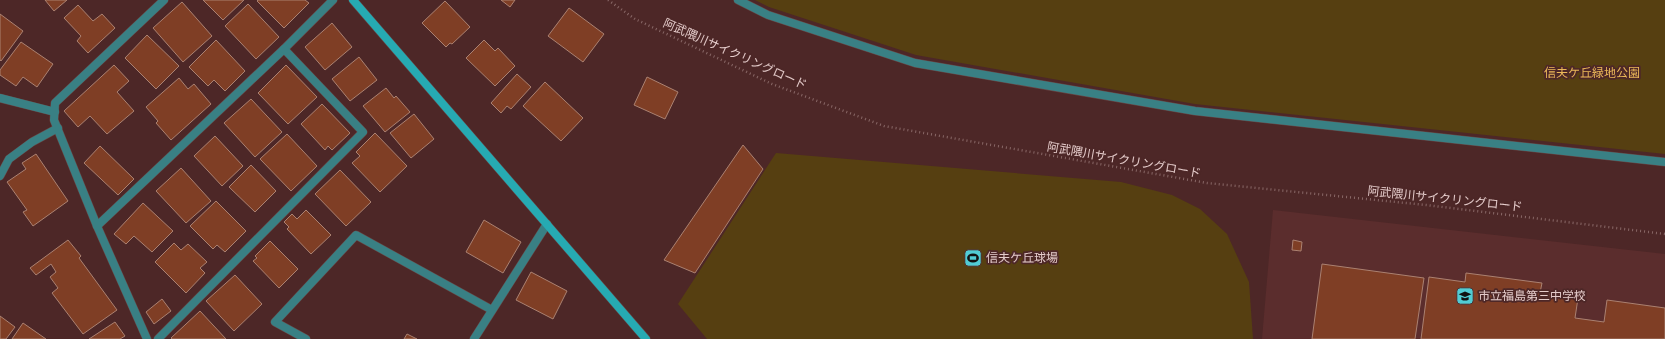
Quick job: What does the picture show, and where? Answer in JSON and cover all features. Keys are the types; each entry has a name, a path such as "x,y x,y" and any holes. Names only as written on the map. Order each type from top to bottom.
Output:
{"street":[{"path":"147,339 97,226 54,120 55,103 164,0"},
{"path":"97,226 284,49 333,0"},
{"path":"353,0 646,339"},
{"path":"738,0 768,14 915,63 1195,111 1665,162"},
{"path":"158,339 363,132 284,49"},
{"path":"0,98 55,112"},
{"path":"0,176 9,159 32,142 58,128"},
{"path":"474,339 547,224"},
{"path":"306,339 275,322 356,235 492,310"}],"path":[{"name":"阿武隈川サイクリングロード","path":"608,0 635,18 772,84 884,126 1207,183 1426,205 1665,234"}],"shaded area":[{"name":"市立福島第三中学校","path":"1273,210 1665,254 1665,339 1262,339"}],"green space":[{"name":"信夫ケ丘緑地公園","path":"755,0 1665,0 1665,154 1195,104 916,55 769,7"},
{"name":"信夫ケ丘球場","path":"776,153 1121,182 1172,195 1200,209 1227,234 1249,282 1253,339 707,339 678,304"}],"building":[{"path":"45,0 67,0 54,11"},
{"path":"203,0 244,0 223,20"},
{"path":"305,0 309,3 284,28 257,1"},
{"path":"501,0 515,0 510,7"},
{"path":"445,1 470,27 452,44 450,43 446,47 422,23"},
{"path":"182,2 212,36 183,62 153,28"},
{"path":"248,4 279,37 256,59 225,26"},
{"path":"78,5 93,21 102,14 115,28 88,53 77,41 81,36 64,18"},
{"path":"569,8 604,34 583,62 548,36"},
{"path":"0,14 23,31 1,61 0,60"},
{"path":"332,23 352,47 325,70 305,47"},
{"path":"147,35 179,66 156,89 125,58"},
{"path":"216,40 245,71 225,91 214,80 208,86 189,67"},
{"path":"484,40 495,51 498,48 515,66 495,86 466,58"},
{"path":"21,42 53,64 37,87 23,77 16,86 0,75 0,70"},
{"path":"359,57 377,80 350,101 332,79"},
{"path":"114,65 129,81 117,92 134,111 107,134 90,116 78,127 64,111"},
{"path":"286,65 317,97 288,124 258,93"},
{"path":"517,74 531,87 511,109 507,106 501,113 491,103"},
{"path":"647,77 678,92 665,119 634,105"},
{"path":"179,78 188,89 194,84 211,104 171,140 156,123 158,121 146,107"},
{"path":"545,82 583,118 561,141 523,106"},
{"path":"386,88 394,98 396,96 410,112 385,132 363,106"},
{"path":"251,99 282,132 255,157 224,123"},
{"path":"322,104 350,133 332,150 328,146 325,150 301,124"},
{"path":"414,114 434,139 411,158 390,133"},
{"path":"375,133 407,166 380,192 352,163 360,156 356,152"},
{"path":"287,134 317,166 291,191 260,159"},
{"path":"215,136 243,166 222,186 194,156"},
{"path":"743,145 763,169 695,273 664,260"},
{"path":"100,146 134,179 118,195 84,163"},
{"path":"36,154 68,201 33,226 23,212 27,210 7,182 26,169 22,163"},
{"path":"251,165 276,191 255,212 229,187"},
{"path":"181,168 211,201 186,223 156,191"},
{"path":"340,170 371,202 346,226 315,194"},
{"path":"216,201 246,231 225,252 217,245 213,249 190,226"},
{"path":"143,203 173,231 152,252 134,236 126,244 114,234"},
{"path":"306,210 331,235 311,254 287,229 289,227 284,222 292,214 297,219"},
{"path":"484,220 521,242 503,273 466,252"},
{"path":"68,240 81,256 79,258 117,310 83,334 52,293 58,288 50,277 56,272 51,264 36,275 30,268"},
{"path":"1293,240 1302,242 1301,251 1292,250"},
{"path":"270,241 298,269 279,288 253,261 257,258 255,256"},
{"path":"174,243 181,250 188,244 207,262 200,268 205,273 186,293 155,262"},
{"path":"1322,264 1424,278 1415,339 1312,339"},
{"path":"531,272 567,291 553,319 516,300"},
{"path":"1466,273 1542,283 1540,293 1578,298 1575,318 1604,322 1607,300 1665,308 1665,339 1421,339 1429,277 1465,282"},
{"path":"235,275 262,304 234,331 206,301"},
{"path":"162,299 171,311 154,324 146,312"},
{"path":"200,311 226,339 171,338"},
{"path":"0,316 15,327 6,339 0,339"},
{"path":"115,322 125,336 120,339 89,339"},
{"path":"23,323 46,339 12,339"},
{"path":"407,334 417,339 404,339"}],"place":[{"name":"信夫ケ丘球場","path":"973,258"},
{"name":"市立福島第三中学校","path":"1465,296"}]}
